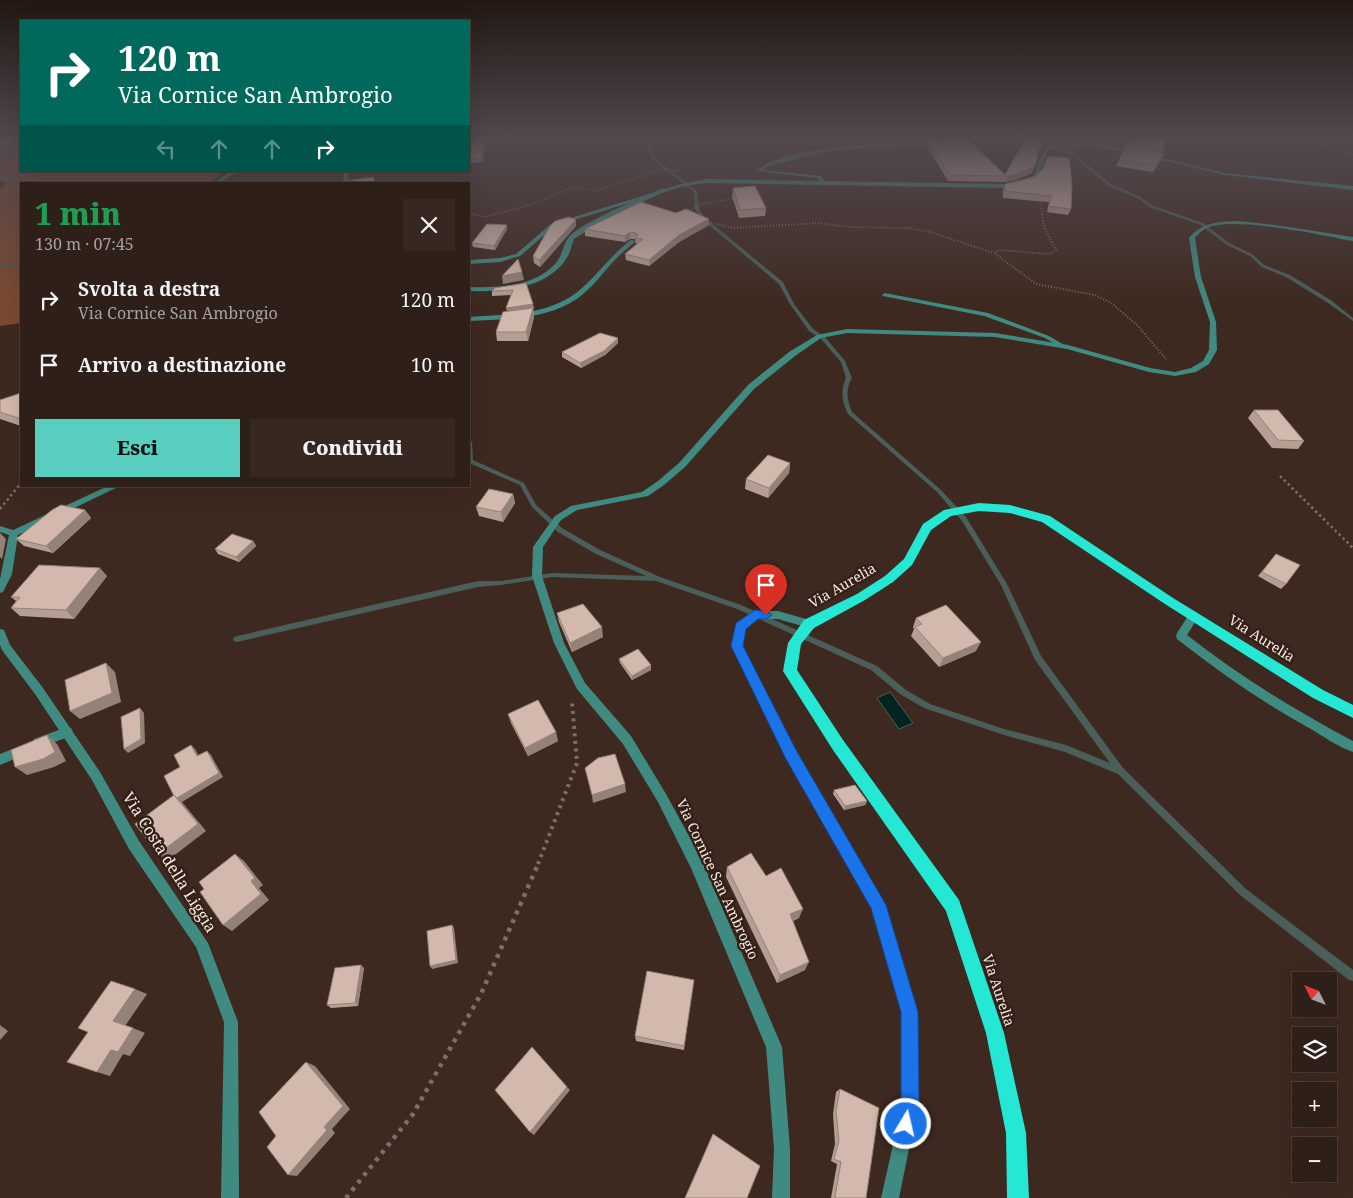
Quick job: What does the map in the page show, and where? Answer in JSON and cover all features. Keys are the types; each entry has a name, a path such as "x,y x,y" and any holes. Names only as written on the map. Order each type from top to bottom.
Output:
{"main road":[{"name":"Via Aurelia","path":"1018,1198 1016,1132 995,1033 953,906 838,745 790,671 795,643 809,624 861,597 889,579 908,562 927,527 948,513 979,507 1010,509 1046,519 1318,694 1353,712"}],"street":[{"path":"470,262 500,260 518,255 553,225 648,195"},
{"path":"470,289 518,287 546,275 561,264 569,251 571,238 585,227 654,195"},
{"path":"1197,368 1206,362 1213,350 1214,322 1194,261 1192,238 1204,228 1227,224 1267,226 1353,239"},
{"path":"470,319 543,310 563,304 575,297 618,251 633,241"},
{"path":"885,295 986,314 1047,337 1062,346"},
{"name":"Via Cornice San Ambrogio","path":"781,1198 782,1149 774,1047 696,863 662,798 627,740 581,686 559,643 537,576 538,546 558,518 574,508 645,494 661,483 682,465 751,387 792,354 819,336 847,331 995,335 1062,346 1150,370 1174,374 1197,368"},
{"path":"0,529 14,533 114,487"},
{"path":"0,589 7,574 14,533"},
{"path":"809,624 778,616 755,615 741,626 737,646 791,754 878,905 910,1012 910,1105 890,1198"},
{"path":"1194,616 1181,636 1298,718 1353,747"},
{"name":"Via Costa della Liggia","path":"0,633 6,647 96,776 134,845 201,943 231,1022 230,1198"},
{"path":"0,760 67,732"}],"path":[{"path":"470,213 485,217 530,205 554,195"},
{"path":"994,254 998,250 1050,254 1056,250 1044,228 1040,199 1035,195"},
{"path":"682,215 695,205 717,203 743,196"},
{"path":"695,205 699,216 706,222 732,228 817,223 850,227 908,228 930,232 951,241 994,254 1019,271 1030,282 1102,298 1117,307 1178,370 1197,368"},
{"path":"1280,476 1353,548"},
{"path":"0,509 20,484"},
{"path":"346,1198 413,1114 481,994 541,857 577,763 572,709 576,676"}],"shaded area":[{"path":"0,195 20,195 20,323 0,326"}],"water":[{"path":"890,692 913,723 899,729 877,698"}],"building":[{"path":"735,195 759,195 766,208 740,210"},
{"path":"1041,195 1072,195 1071,209 1049,206 1051,196"},
{"path":"641,202 676,213 686,209 709,219 679,235 649,260 625,254 643,239 635,238 638,235 636,233 630,232 625,236 585,229"},
{"path":"569,217 576,220 539,260 533,256 550,226 555,221"},
{"path":"487,224 507,225 494,246 472,243"},
{"path":"518,259 522,272 502,276"},
{"path":"526,283 533,304 506,308 513,290 492,291 495,288"},
{"path":"533,308 526,332 496,332 503,312"},
{"path":"600,333 618,338 604,351 580,363 562,352"},
{"path":"20,393 20,419 0,412 0,400"},
{"path":"1254,410 1278,410 1304,441 1278,440"},
{"path":"768,455 790,463 769,488 746,479"},
{"path":"489,489 513,494 501,512 476,507"},
{"path":"61,505 85,510 46,546 16,539 52,510"},
{"path":"232,534 253,541 236,557 215,549"},
{"path":"1276,554 1300,565 1286,584 1262,572"},
{"path":"39,565 100,568 66,610 11,608 20,597 11,597"},
{"path":"583,604 602,627 570,643 557,613"},
{"path":"946,605 981,642 943,658 915,627 922,624 916,618"},
{"path":"638,649 651,665 632,676 619,659"},
{"path":"106,663 112,693 70,711 65,680"},
{"path":"538,700 556,732 525,748 508,714"},
{"path":"140,708 141,739 124,749 121,717"},
{"path":"47,735 55,752 43,759 15,767 11,750"},
{"path":"191,745 197,756 207,751 219,773 177,798 174,796 164,776 180,767 174,755"},
{"path":"615,754 625,784 592,795 585,768 598,758"},
{"path":"855,785 867,801 845,806 834,790"},
{"path":"174,795 198,824 158,854 135,824"},
{"path":"751,853 766,876 781,868 803,909 790,914 809,962 780,975 727,867"},
{"path":"235,854 255,878 251,881 261,894 223,925 200,892 204,889 199,882"},
{"path":"452,925 456,960 430,966 427,931"},
{"path":"361,965 355,1003 327,1005 335,968"},
{"path":"647,971 694,980 684,1046 635,1036"},
{"path":"111,981 135,989 113,1021 133,1028 118,1052 111,1050 97,1072 67,1062 88,1032 78,1028"},
{"path":"532,1047 567,1087 530,1132 495,1090"},
{"path":"306,1062 343,1106 324,1127 327,1130 288,1175 267,1147 276,1136 259,1112"},
{"path":"840,1089 879,1108 866,1198 835,1197 841,1162 834,1159 839,1141 836,1111"},
{"path":"713,1134 760,1166 747,1198 685,1198"}],"waterway":[{"path":"696,195 697,209 704,219 781,283 792,304 811,330 823,338 843,362 849,378 844,396 850,413 939,491 964,519 1004,584 1038,658 1120,770"},
{"path":"1133,195 1150,206 1202,224 1228,244 1251,255 1263,266 1288,276 1330,302 1353,320"},
{"path":"0,266 20,263"},
{"path":"470,461 522,484 534,506 560,530 598,552 658,579 739,607 874,668 903,692 927,706 1004,732 1066,749 1121,771 1243,892 1353,976"},
{"path":"237,639 478,584 501,583 552,575 654,579"}],"route":[{"path":"766,615 755,615 741,626 737,646 791,754 878,905 910,1012 910,1105 906,1124"}]}
